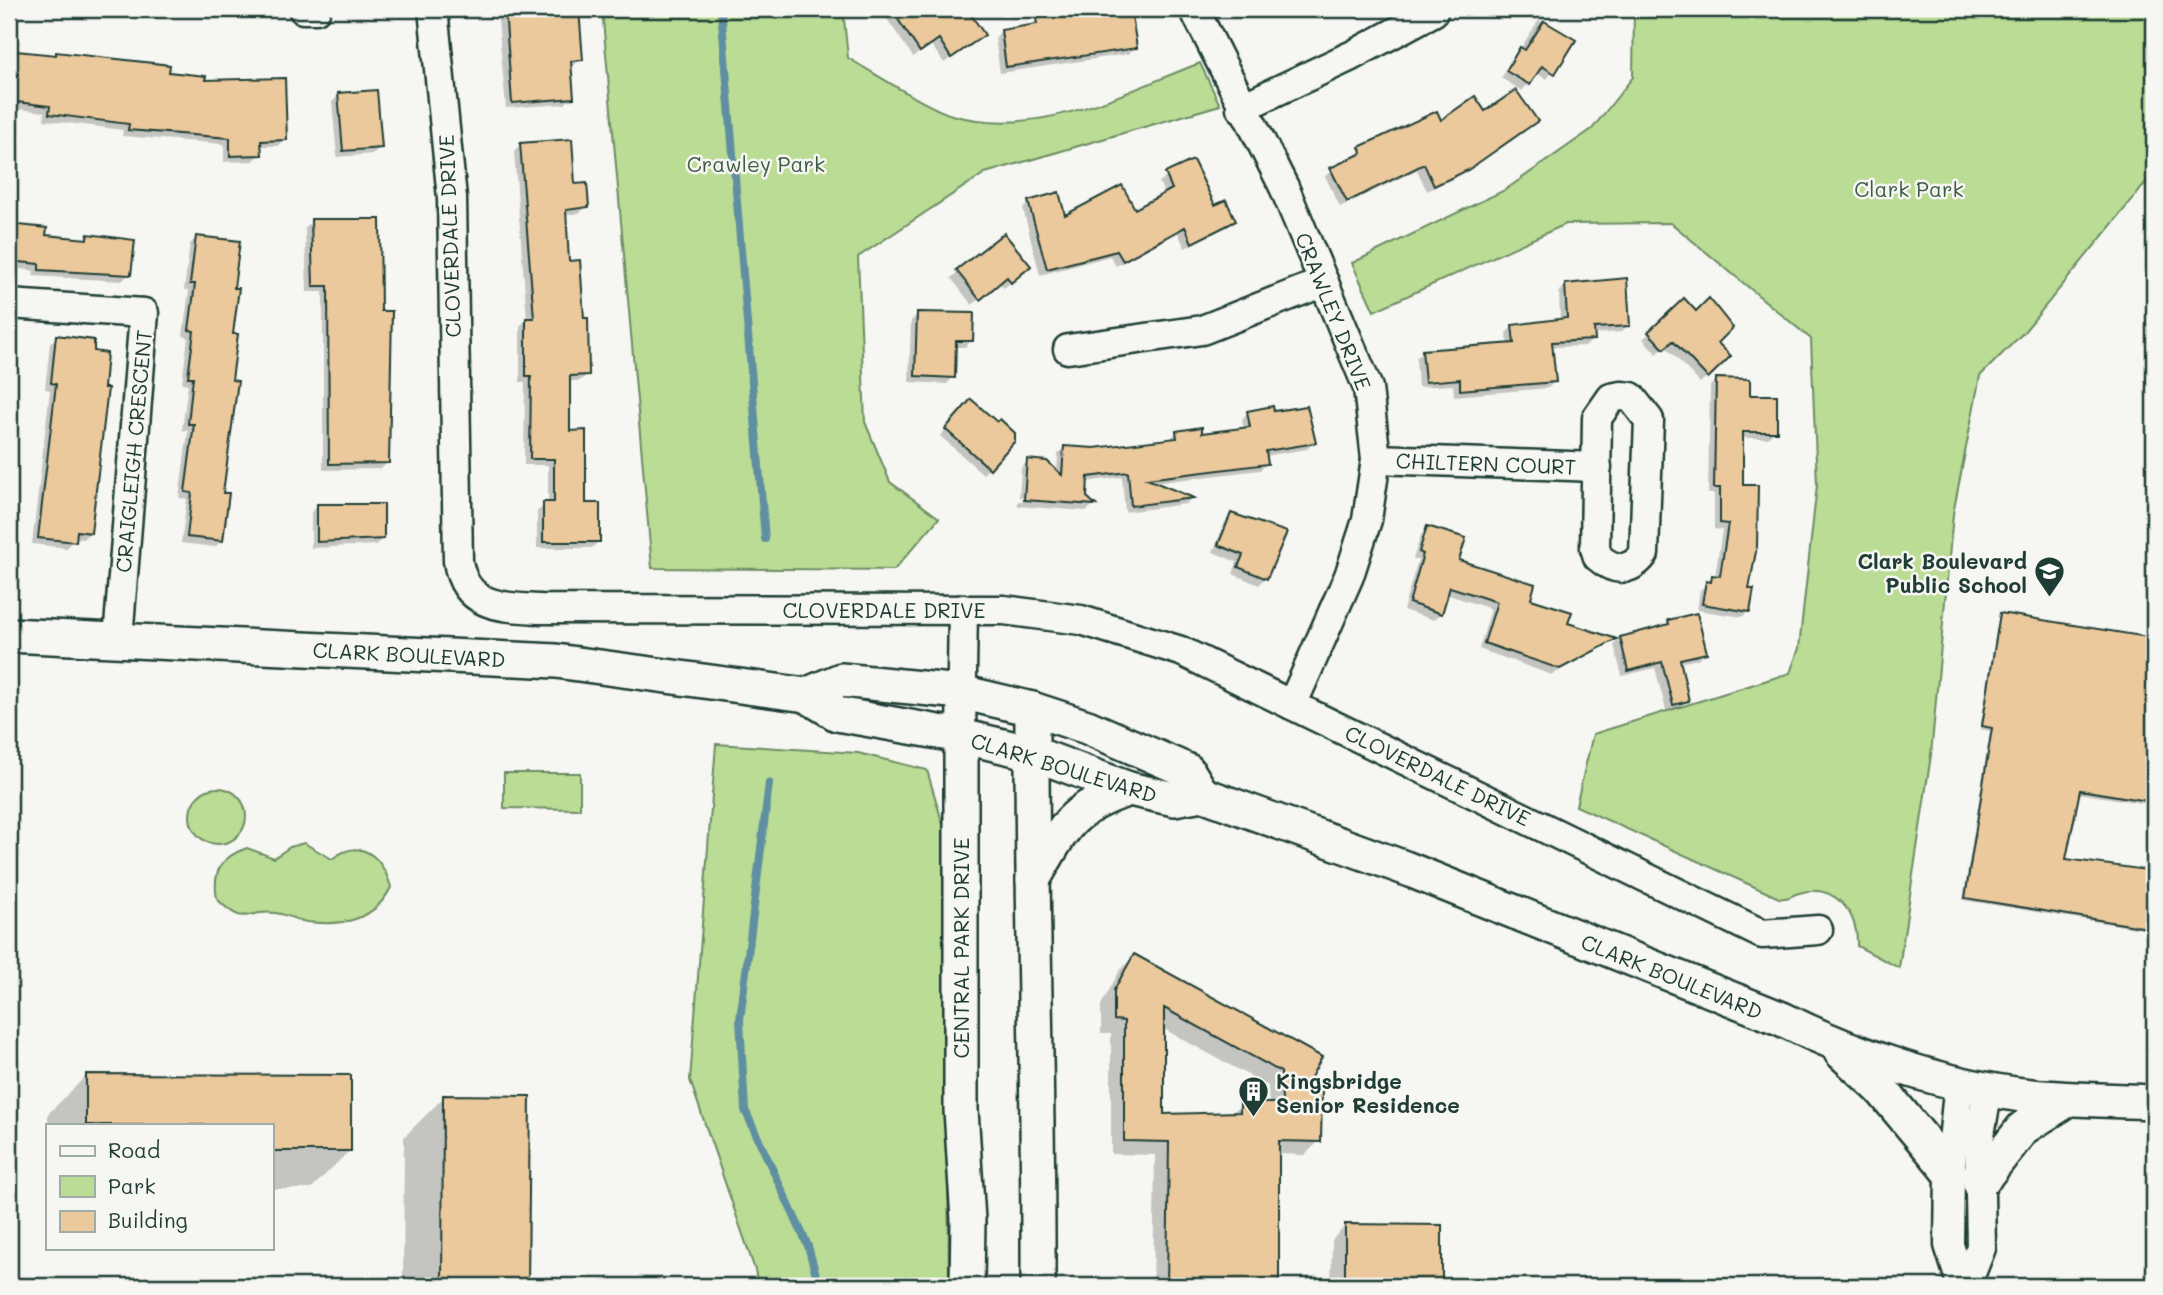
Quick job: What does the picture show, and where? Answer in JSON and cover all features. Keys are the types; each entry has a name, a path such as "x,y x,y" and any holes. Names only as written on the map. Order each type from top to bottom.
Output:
{"street":[{"path":"303,9 316,9"},
{"name":"CLOVERDALE DRIVE","path":"433,9 452,198 458,561 460,578 470,591 498,607 1004,610 1102,625 1181,651 1663,883 1762,934 1818,930"},
{"name":"CRAWLEY DRIVE","path":"1194,9 1241,108 1284,187 1368,388 1376,459 1367,520 1349,576 1292,705"},
{"path":"1241,108 1351,56 1433,12"},
{"path":"1068,349 1202,330 1324,282"},
{"name":"CRAIGLEIGH CRESCENT","path":"9,304 144,313 118,639"},
{"name":"CHILTERN COURT","path":"1631,397 1649,420 1644,554 1629,568 1615,569 1598,557 1597,467 1597,418 1602,407 1611,398 1631,397"},
{"name":"CHILTERN COURT","path":"1376,459 1597,467"},
{"name":"CENTRAL PARK DRIVE","path":"963,609 961,1110 968,1220 967,1286"},
{"name":"CLARK BOULEVARD","path":"9,635 556,661 806,695 837,713 961,736 1032,753 1129,789 1174,799 1202,794 1405,868 1782,1019 1834,1045 1973,1085 2069,1099 2154,1102"},
{"name":"CLARK BOULEVARD","path":"806,695 841,680 961,692 1032,709 1087,727 1188,772 1202,794"},
{"path":"1032,709 1032,882 1039,1084 1038,1286"},
{"path":"1032,882 1059,836 1080,810 1098,799 1129,789"},
{"path":"1834,1045 1881,1089 1965,1177 1981,1248 1964,1286"},
{"path":"1965,1177 1979,1140 1973,1085"},
{"path":"1965,1177 2023,1128 2069,1099"}],"green space":[{"name":"Crawley Park","path":"602,9 843,9 848,58 941,111 985,121 1016,121 1079,110 1200,63 1220,105 985,173 858,257 865,422 890,482 939,518 894,570 652,568"},
{"name":"Clark Park","path":"1634,9 2154,9 2154,173 2024,332 1980,376 1953,514 1931,755 1899,968 1857,946 1857,934 1849,912 1834,896 1812,891 1779,898 1576,806 1593,734 1790,673 1799,648 1817,485 1811,339 1671,223 1566,224 1374,311 1352,263 1505,190 1592,129 1633,77"},
{"path":"716,744 858,753 927,770 946,835 949,1286 758,1286 755,1270 690,1080"},
{"path":"504,773 580,773 580,809 504,808"},
{"path":"218,788 229,790 238,796 244,805 244,827 238,836 229,842 218,844 207,842 198,836 192,827 190,816 192,805 198,796 207,790"},
{"path":"304,843 332,859 352,849 369,853 382,867 391,887 367,914 345,922 333,923 307,922 265,912 240,916 217,899 217,873 220,866 231,856 247,848 274,858 290,847"}],"building":[{"path":"505,9 579,9 583,60 571,61 574,98 512,103"},
{"path":"891,9 967,9 985,35 951,58 939,39 920,52"},
{"path":"1097,9 1131,9 1137,48 1006,67 1001,30 1037,24 1036,18"},
{"path":"1544,21 1576,40 1555,74 1542,66 1530,85 1506,71 1520,47 1525,50"},
{"path":"16,51 56,55 56,52 170,65 169,72 206,76 205,80 285,78 287,140 261,141 262,155 230,156 230,138 128,130 129,124 49,114 50,106 9,101 9,60 15,60"},
{"path":"377,90 382,148 343,151 338,93"},
{"path":"1516,90 1538,121 1468,170 1434,186 1424,164 1347,202 1330,168 1362,153 1359,147 1437,111 1441,120 1475,96 1485,111"},
{"path":"572,139 575,184 587,183 589,207 566,210 569,261 580,260 584,318 588,318 589,375 570,376 570,431 586,430 586,503 600,503 600,542 543,542 543,502 554,502 554,459 530,459 531,376 526,376 526,318 534,318 520,143"},
{"path":"1193,160 1215,205 1226,200 1236,221 1192,243 1185,227 1123,261 1117,251 1047,269 1028,201 1059,192 1065,215 1122,185 1135,209 1172,189 1165,173"},
{"path":"311,219 380,219 381,311 392,311 389,463 329,464 328,286 313,286"},
{"path":"9,224 47,228 46,235 87,239 88,234 135,240 131,275 39,270 39,264 9,261"},
{"path":"1004,233 1031,266 1011,283 1007,277 980,300 956,270"},
{"path":"196,236 240,241 234,288 239,288 233,334 238,334 232,380 238,381 223,493 229,493 223,541 187,537 192,493 185,492 194,424 188,424 193,377 188,377 194,331 189,330 195,284 190,284"},
{"path":"1627,278 1630,326 1594,328 1595,340 1552,342 1556,382 1460,390 1460,379 1425,382 1422,350 1514,343 1512,325 1567,318 1565,284"},
{"path":"1684,298 1696,311 1709,298 1733,328 1718,343 1731,356 1708,378 1673,341 1664,349 1648,332"},
{"path":"917,312 974,313 973,341 956,341 955,378 915,376"},
{"path":"56,335 94,340 94,351 107,353 104,388 108,388 91,533 77,531 76,542 38,538 56,384 51,383"},
{"path":"1716,378 1750,379 1750,395 1777,395 1777,432 1743,432 1743,485 1758,485 1757,546 1749,589 1754,589 1750,612 1702,604 1706,581 1711,582 1712,575 1720,576 1728,524 1720,523 1720,488 1714,488"},
{"path":"971,399 997,422 1000,419 1015,433 1015,441 990,469 945,429"},
{"path":"1273,406 1274,411 1307,406 1316,443 1266,451 1268,464 1147,479 1194,498 1131,506 1128,472 1088,477 1087,497 1096,505 1024,500 1027,459 1047,461 1062,475 1064,446 1094,448 1177,438 1176,431 1202,427 1202,433 1250,427 1247,411"},
{"path":"317,504 384,504 384,539 317,542"},
{"path":"1231,513 1287,532 1267,579 1238,567 1243,555 1218,545"},
{"path":"1427,526 1466,538 1459,560 1535,584 1531,599 1572,612 1568,623 1617,639 1560,669 1484,643 1497,602 1450,587 1442,614 1409,603 1423,554 1419,552"},
{"path":"1697,613 1707,653 1680,659 1689,701 1673,705 1662,662 1628,671 1620,637 1669,624 1668,620"},
{"path":"2000,613 2154,638 2154,802 2080,790 2066,859 2154,871 2154,929 1965,898 1992,728 1982,726"},
{"name":"Kingsbridge Senior Residence","path":"1134,954 1322,1057 1304,1090 1322,1090 1321,1142 1279,1141 1279,1286 1167,1286 1169,1142 1124,1141 1124,1021 1114,1020 1114,990","holes":["1164,1008 1281,1072 1282,1103 1240,1103 1240,1112 1164,1114"]},
{"path":"86,1074 351,1075 351,1151 273,1151 273,1124 86,1124"},
{"path":"443,1095 530,1096 528,1286 442,1286"},
{"path":"1345,1224 1442,1225 1442,1286 1345,1286"}],"waterway":[{"path":"721,9 765,539"},
{"path":"769,783 740,1020 745,1110 808,1246 819,1286"}],"place":[{"name":"Clark Boulevard Public School","path":"2050,599"},
{"name":"Kingsbridge Senior Residence","path":"1253,1119"}]}
